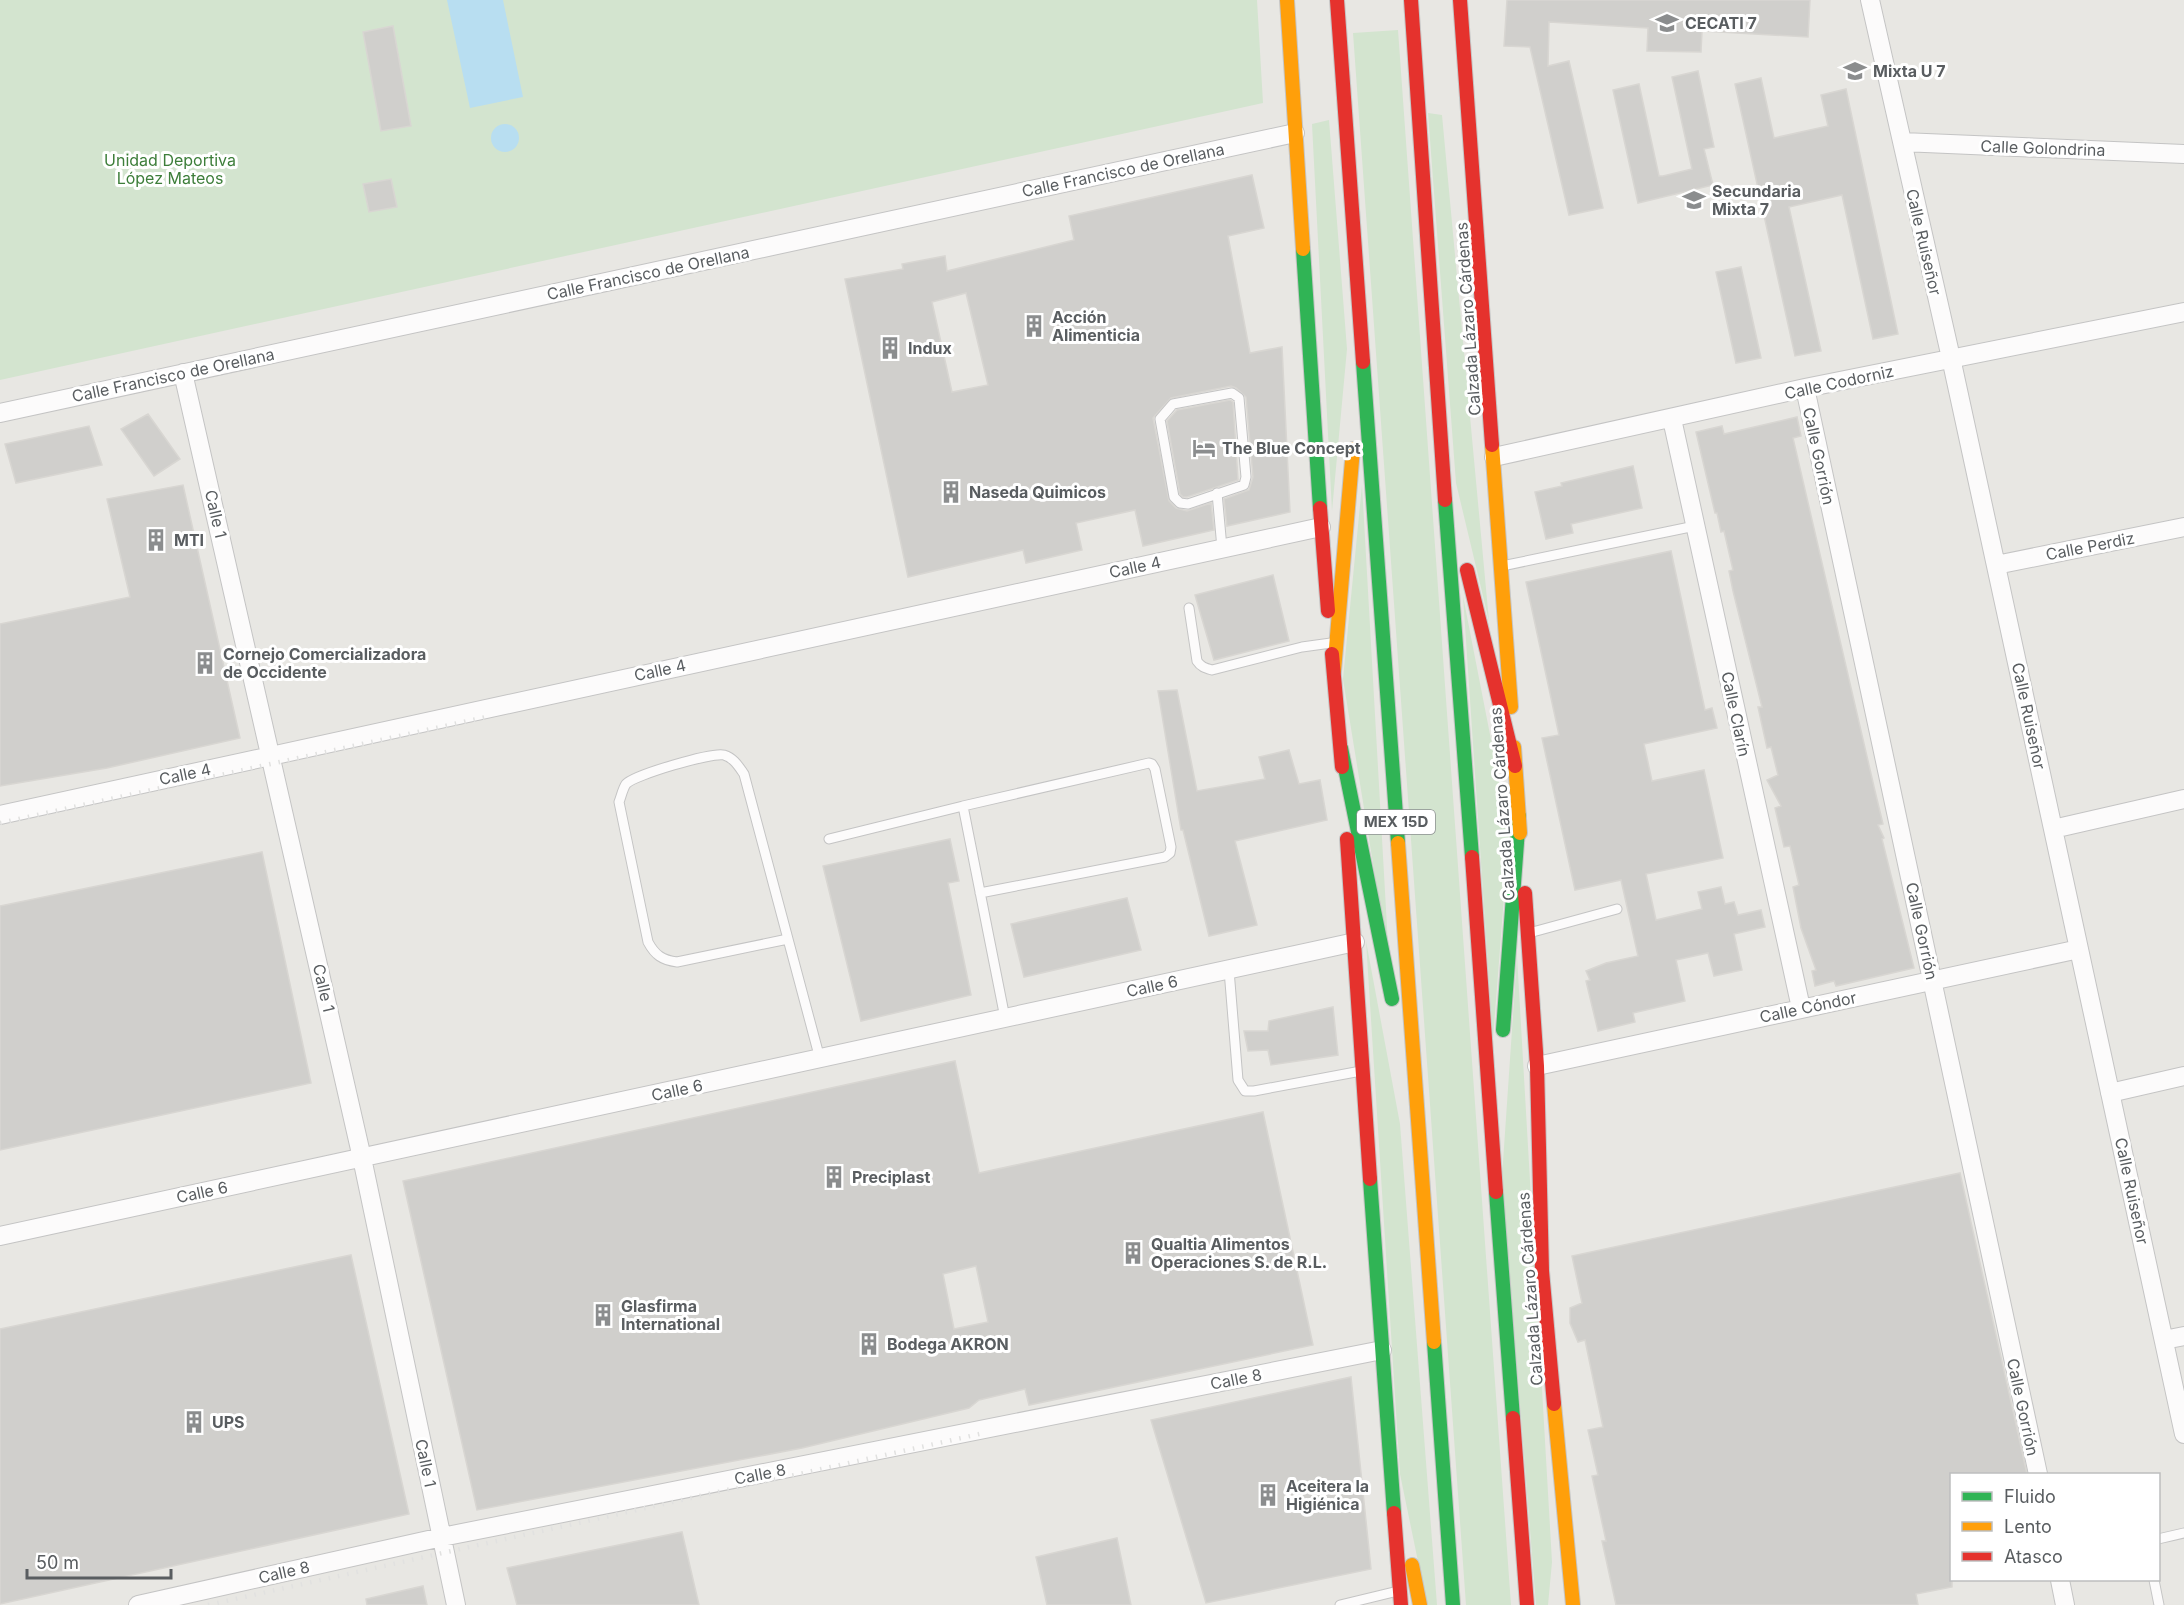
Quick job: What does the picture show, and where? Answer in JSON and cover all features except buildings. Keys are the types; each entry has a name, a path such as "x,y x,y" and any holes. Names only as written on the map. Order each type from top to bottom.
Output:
{"main road":[{"path":"1287,0 1321,526 1341,748 1401,1598"},
{"name":"MEX 15D","path":"1337,0 1453,1605"},
{"name":"Calzada Lázaro Cárdenas","path":"1411,0 1527,1605"},
{"name":"Calzada Lázaro Cárdenas","path":"1460,0 1537,1066 1542,1271 1573,1605"},
{"path":"1334,671 1362,349"},
{"path":"1444,480 1515,766"},
{"path":"1341,748 1417,1119"},
{"path":"1502,1045 1519,816"},
{"path":"1497,1188 1501,1069"},
{"path":"1389,1450 1420,1605"}],"street":[{"name":"Calle Ruiseñor","path":"1870,0 1951,358 2184,1434"},
{"name":"Calle Francisco de Orellana","path":"0,413 1295,133"},
{"name":"Calle Golondrina","path":"1902,142 2184,154"},
{"name":"Calle Codorniz","path":"1494,458 1805,388 2184,312"},
{"name":"Calle 1","path":"183,373 272,755 362,1158 456,1605"},
{"name":"Calle Gorrión","path":"1805,388 2038,1473"},
{"name":"Calle Clarín","path":"1672,419 1801,1008"},
{"name":"Calle 4","path":"0,815 1321,526"},
{"name":"Calle Perdiz","path":"1996,565 2184,527"},
{"path":"2053,829 2184,799"},
{"name":"Calle 6","path":"0,1236 1355,942"},
{"name":"Calle Cóndor","path":"1537,1066 2079,949"},
{"path":"2110,1093 2184,1076"},
{"path":"2164,1340 2184,1336"},
{"name":"Calle 8","path":"138,1605 442,1537 1382,1350"},
{"path":"2060,1581 2065,1605"}],"lane":[{"path":"1232,393 1239,398 1246,477 1244,485 1217,494 1188,504 1180,503 1174,497 1160,419 1173,404 1232,393"},
{"path":"1217,494 1222,548"},
{"path":"1502,566 1695,526"},
{"path":"1189,608 1197,661 1206,669 1212,670 1302,647 1331,643"},
{"path":"788,939 677,962 665,960 654,953 648,942 619,802 625,785 636,778 710,755 725,755 735,761 744,774 788,939 820,1059"},
{"path":"829,839 963,806 1152,764 1171,847 1170,853 1165,857 980,892"},
{"path":"963,806 1005,1018"},
{"path":"1528,933 1617,909"},
{"path":"1229,970 1238,1080 1245,1091 1363,1070"},
{"path":"2160,1539 2184,1533"},
{"path":"2154,1581 2159,1605"},
{"path":"1340,1605 1401,1598"}],"green space":[{"name":"Unidad Deportiva López Mateos","path":"0,0 1257,0 1263,103 0,380"},
{"path":"1398,30 1511,1605 1466,1605 1353,33"},
{"path":"1428,113 1442,115 1489,621 1456,483"},
{"path":"1329,120 1347,349 1332,511 1312,124"},
{"path":"1362,485 1389,962 1343,679"},
{"path":"1463,596 1509,832 1493,1039"},
{"path":"1366,941 1400,1124 1437,1605 1427,1605 1400,1474"},
{"path":"1517,956 1552,1562 1548,1605 1536,1605 1502,1177"}],"water":[{"path":"447,0 503,0 523,97 470,108"},
{"path":"505,124 515,128 519,138 515,148 505,152 495,148 491,138 495,128"}],"railway":[{"path":"0,823 486,717"},
{"path":"208,1605 984,1433"}],"traffic: fast":[{"path":"1303,249 1320,508"},
{"path":"1363,362 1398,843"},
{"path":"1445,500 1472,857"},
{"path":"1341,748 1392,999"},
{"path":"1503,1030 1519,816"},
{"path":"1370,1179 1394,1513"},
{"path":"1496,1192 1513,1418"},
{"path":"1434,1342 1453,1605"}],"traffic: slow":[{"path":"1287,0 1303,249"},
{"path":"1492,445 1511,707"},
{"path":"1334,671 1353,449"},
{"path":"1514,747 1520,833"},
{"path":"1398,843 1434,1342"},
{"path":"1554,1404 1573,1605"},
{"path":"1412,1565 1420,1605"}],"traffic: jam":[{"path":"1337,0 1363,362"},
{"path":"1411,0 1445,500"},
{"path":"1460,0 1492,445"},
{"path":"1320,508 1328,611"},
{"path":"1467,570 1515,766"},
{"path":"1332,654 1342,767"},
{"path":"1347,839 1370,1179"},
{"path":"1472,857 1496,1192"},
{"path":"1525,893 1537,1066 1542,1271 1554,1404"},
{"path":"1513,1418 1527,1605"},
{"path":"1394,1513 1401,1605"}],"place":[{"name":"CECATI 7","path":"1667,23"},
{"name":"Mixta U 7","path":"1855,71"},
{"name":"Secundaria Mixta 7","path":"1694,200"},
{"name":"Acción Alimenticia","path":"1034,326"},
{"name":"Indux","path":"890,348"},
{"name":"The Blue Concept","path":"1204,448"},
{"name":"Naseda Quimicos","path":"951,492"},
{"name":"MTI","path":"156,540"},
{"name":"Cornejo Comercializadora de Occidente","path":"205,663"},
{"name":"Preciplast","path":"834,1177"},
{"name":"Qualtia Alimentos Operaciones S. de R.L.","path":"1133,1253"},
{"name":"Glasfirma International","path":"603,1315"},
{"name":"Bodega AKRON","path":"869,1344"},
{"name":"UPS","path":"194,1422"},
{"name":"Aceitera la Higiénica","path":"1268,1495"}]}
